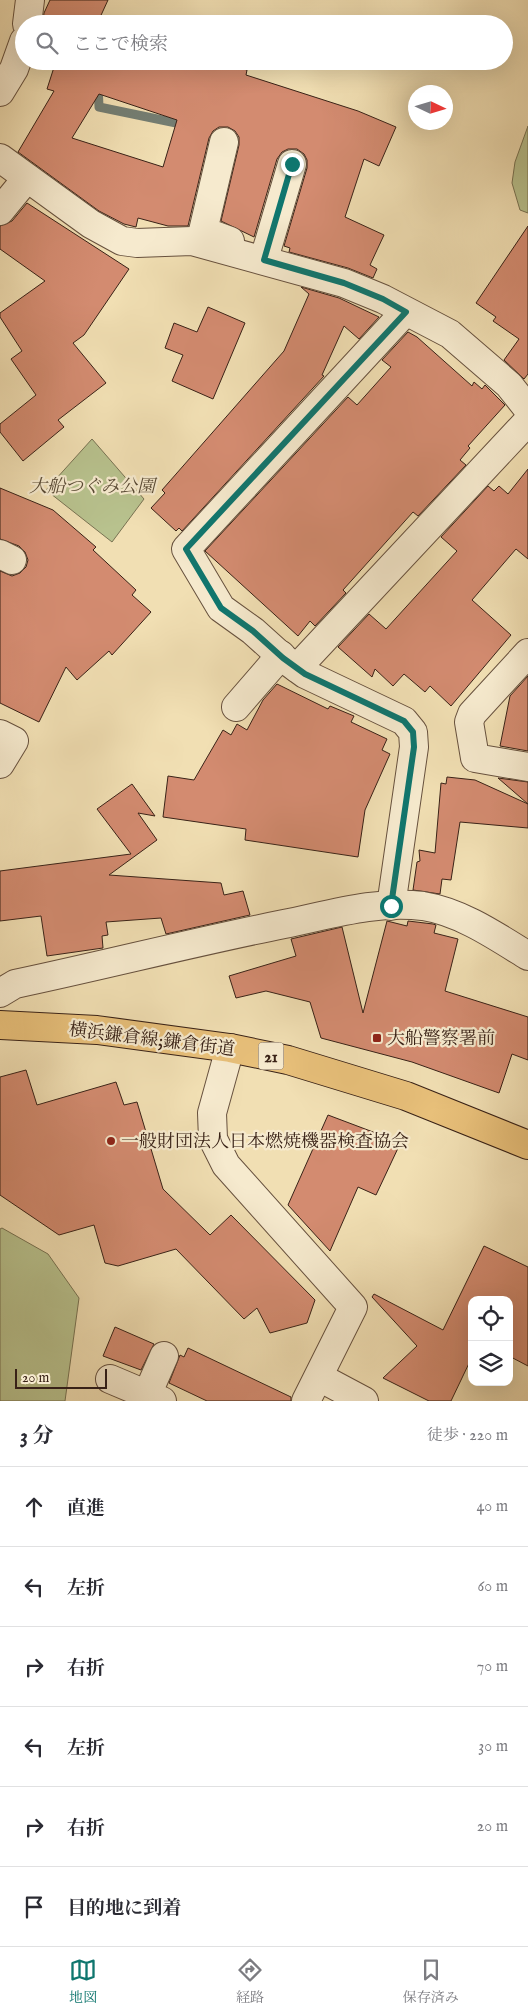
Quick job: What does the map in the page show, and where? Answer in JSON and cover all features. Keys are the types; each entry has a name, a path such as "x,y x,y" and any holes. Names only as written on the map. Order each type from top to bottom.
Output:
{"main road":[{"name":"横浜鎌倉線;鎌倉街道","path":"0,1025 97,1030 230,1048 288,1060 406,1096 528,1144"}],"street":[{"path":"28,15 30,0"},
{"path":"0,92 15,66"},
{"path":"224,142 202,231 383,299 450,334 509,385 528,409"},
{"path":"0,158 90,224 122,241 138,243 192,240 265,255"},
{"path":"265,255 292,164"},
{"path":"0,211 27,178"},
{"path":"391,906 414,747 413,732 404,721 289,662 253,631 221,608 186,549 406,312"},
{"path":"236,707 289,662 528,421"},
{"path":"528,653 472,714 469,722 475,758 528,767"},
{"path":"0,734 14,741 0,764"},
{"path":"0,993 15,984 182,945 375,906 424,906 478,926 528,956"},
{"path":"230,1048 212,1113 212,1139 226,1165 353,1307 306,1401"},
{"path":"110,1379 155,1398 164,1356"},
{"path":"319,1377 364,1401"}],"green space":[{"path":"528,126 528,213 520,210 512,183 515,162"},
{"name":"大船つぐみ公園","path":"92,439 144,499 112,542 46,490"},
{"path":"2,1228 48,1254 79,1298 65,1401 0,1401 0,1229"}],"building":[{"path":"50,0 108,0 101,15 44,15"},
{"path":"53,70 247,70 246,75 358,111 396,127 379,166 364,159 345,217 384,235 370,265 377,269 373,278 348,268 289,252 290,248 284,246 307,168 307,160 304,154 297,149 288,149 282,152 277,159 254,237 221,221 239,145 239,137 235,131 228,127 219,127 213,131 209,138 188,226 168,226 138,218 136,227 124,224 99,211 18,152 54,91 47,89","holes":["99,94 177,120 163,167 72,138"]},
{"path":"27,203 129,269 84,335 73,343 106,383 58,420 64,427 23,461 0,432 0,424 36,395 11,359 22,351 0,317 0,313 45,281 0,249 0,226 12,221"},
{"path":"528,226 528,374 524,379 504,360 519,339 493,321 496,317 476,303"},
{"path":"301,287 339,298 379,317 359,339 344,326 322,375 324,376 182,531 179,528 176,531 151,508 165,493 162,490 284,351 309,294"},
{"path":"208,307 245,323 213,399 172,381 183,355 165,348 174,323 197,332"},
{"path":"408,332 417,337 472,386 474,382 482,389 485,385 505,405 468,446 470,448 460,460 466,465 418,516 413,512 343,590 346,593 315,626 310,621 298,636 205,551 348,397 357,405 391,367 382,360"},
{"path":"528,469 528,559 516,549 472,600 511,635 451,706 430,686 425,692 404,674 393,686 375,669 372,677 338,647 369,614 386,629 457,551 441,537 488,486 494,491 499,486 508,494"},
{"path":"0,488 53,510 96,547 93,550 136,590 132,595 151,612 112,655 109,651 77,680 66,667 39,722 0,703 0,571 12,576 20,573 26,567 28,560 25,552 19,546 0,539"},
{"path":"528,676 528,751 500,746 510,696"},
{"path":"277,684 328,709 330,706 354,716 351,722 387,739 382,750 390,754 365,810 358,857 245,840 246,829 163,817 168,776 194,780 223,730 231,735 237,724 247,730 263,700"},
{"path":"447,777 475,780 528,804 528,828 460,822 451,880 442,879 440,894 413,890 417,862 420,861 419,850 435,853 441,783 446,784"},
{"path":"498,778 528,782 528,804"},
{"path":"132,784 155,816 138,813 157,840 109,875 221,883 224,895 243,891 250,915 166,934 161,918 106,922 108,935 102,936 103,948 47,956 41,916 0,921 0,871 131,854 97,809"},
{"path":"387,921 407,926 408,921 433,924 436,925 434,933 458,939 445,991 528,1017 528,1060 512,1054 499,1093 412,1062 321,1038 310,1002 266,991 236,998 229,976 296,956 291,939 342,927 363,1013"},
{"path":"26,1070 37,1105 116,1082 124,1105 137,1102 163,1189 210,1235 231,1215 315,1300 307,1323 270,1333 257,1308 244,1319 176,1249 118,1266 105,1263 94,1225 59,1235 0,1195 0,1077"},
{"path":"328,1115 381,1135 380,1137 399,1146 376,1195 358,1187 330,1251 288,1205"},
{"path":"484,1246 528,1267 528,1366 513,1358 513,1296 468,1296 468,1365 451,1401 429,1401 383,1378 417,1346 372,1297 374,1294 443,1330"},
{"path":"115,1327 154,1344 141,1370 103,1356"},
{"path":"188,1348 291,1397 291,1401 207,1401 169,1383 180,1355 184,1357"}],"waterway":[{"path":"98,84 99,107 186,125"}],"place":[{"name":"大船警察署前","path":"377,1038"},
{"name":"一般財団法人日本燃焼機器検査協会","path":"111,1141"}],"route":[{"path":"292,164 264,260 344,283 383,299 406,312 186,549 221,608 253,631 283,658 305,674 404,721 413,732 414,747 391,906"}]}
